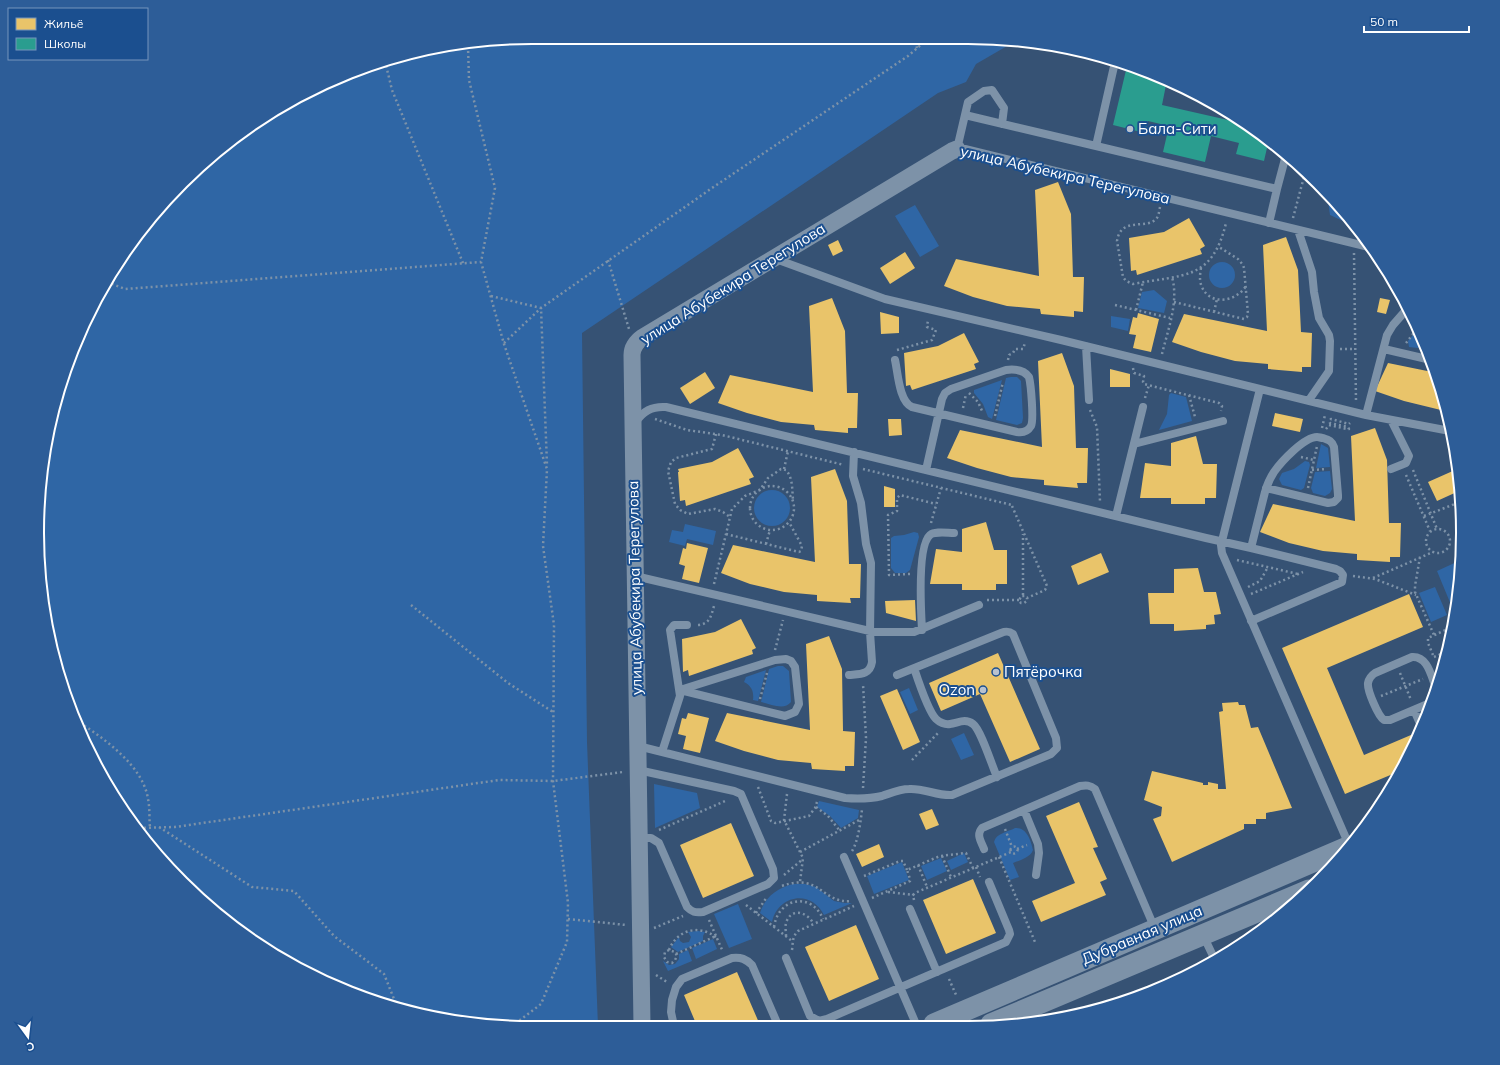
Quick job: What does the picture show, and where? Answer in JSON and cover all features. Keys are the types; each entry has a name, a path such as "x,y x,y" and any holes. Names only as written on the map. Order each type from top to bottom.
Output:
{"street":[{"name":"улица Абубекира Терегулова","path":"642,1021 640,930 647,838 638,770 635,576 637,421 632,355 634,346 643,337 957,149"},
{"name":"Дубравная улица","path":"941,1021 1338,851"},
{"name":"Дубравная улица","path":"1001,1020 1294,896"}],"lane":[{"path":"1096,146 1114,67"},
{"path":"957,149 969,100 984,90 990,90 995,93 1004,108 1002,124"},
{"path":"965,115 1277,189"},
{"name":"улица Абубекира Терегулова","path":"957,149 965,149 1362,245"},
{"path":"1269,223 1285,161"},
{"path":"1294,229 1312,272 1313,289 1319,318 1330,338 1329,371 1309,400"},
{"path":"773,258 885,299 1086,346 1366,415 1445,430"},
{"path":"1366,415 1387,336 1392,325 1404,312"},
{"path":"1086,346 1088,400"},
{"path":"1384,349 1424,358"},
{"path":"896,360 902,395 905,402 912,407 939,413 989,426 1022,432 1030,428 1033,422 1029,377 1024,372 1006,370 951,389 945,393 942,399 939,413 926,470"},
{"path":"1260,389 1221,548 1241,599 1347,840"},
{"path":"637,421 651,408 666,407 1252,548 1336,569 1343,575 1342,582 1251,621"},
{"path":"1116,516 1143,407"},
{"path":"1391,420 1408,454 1405,462 1391,469"},
{"path":"1134,444 1221,422"},
{"path":"1252,548 1266,488 1275,471 1306,440 1319,438 1331,441 1334,447 1338,498 1331,503 1266,488"},
{"path":"849,675 863,674 871,667 871,563 861,504 852,476 854,452"},
{"path":"922,630 921,562 928,537 933,533 954,533"},
{"path":"635,576 870,632 911,632 922,630 979,605"},
{"path":"662,752 680,698 670,630 674,626 687,625"},
{"path":"638,746 845,798 862,799 907,789 918,789 944,795 952,795 1051,754 1054,752 1058,744 1013,634 1008,632 1001,633 897,675"},
{"path":"1424,705 1390,720 1384,720 1380,715 1368,688 1370,678 1376,673 1412,657 1420,658 1424,661 1433,680"},
{"path":"786,659 794,664 798,706 792,714 785,716 680,690 771,661 786,659"},
{"path":"914,668 936,719 946,724 963,721 973,724 977,728 997,777"},
{"path":"1415,709 1419,719"},
{"path":"638,770 734,791 740,794 773,869 774,878 768,884 706,911 698,913 692,912 687,907 660,845 647,838"},
{"path":"984,849 979,836 980,830 1080,786 1089,785 1095,788 1156,930"},
{"path":"1024,810 1038,844 1039,853 1036,875"},
{"path":"844,857 915,1021"},
{"path":"786,958 810,1016 819,1021 827,1019 1002,944 1008,939 1009,930 989,882"},
{"path":"910,908 937,972"},
{"path":"1203,934 1213,955"},
{"path":"673,1021 671,1007 673,995 676,987 682,979 726,960 738,957 744,958 752,965 776,1021"}],"path":[{"path":"916,44 917,48"},
{"path":"504,344 541,308 712,188 908,56 922,44"},
{"path":"468,48 469,80 495,188 481,262 504,344 547,469"},
{"path":"386,67 392,90 463,263"},
{"path":"1294,229 1304,178"},
{"path":"1159,213 1157,219 1154,221 1122,229 1117,237 1123,277 1128,283 1134,284 1190,274 1201,268 1208,262 1219,247 1225,228"},
{"path":"1322,428 1326,429 1329,425 1348,429 1348,427 1330,423 1329,421 1350,423 1355,412 1354,243"},
{"path":"1174,302 1244,319 1247,318 1248,314 1244,268 1241,262 1219,247"},
{"path":"608,260 634,346"},
{"path":"112,284 126,289 481,262"},
{"path":"1201,268 1200,281 1203,289 1217,299 1229,299 1235,297 1246,286"},
{"path":"1160,364 1174,302 1175,292 1172,277"},
{"path":"1136,310 1143,282"},
{"path":"491,296 541,308"},
{"path":"1214,312 1217,299"},
{"path":"1115,305 1170,318"},
{"path":"519,1021 541,1004 567,942 568,919 568,903 553,781 554,625 543,546 547,469 541,308"},
{"path":"896,360 895,352 898,349 932,340 936,330 927,327 928,320"},
{"path":"1402,353 1408,339 1413,333"},
{"path":"989,426 1010,355 1015,349 1022,350 1025,343"},
{"path":"1330,349 1355,349"},
{"path":"1134,373 1144,376 1144,384 1221,404 1221,422"},
{"path":"960,419 969,383"},
{"path":"967,392 974,397 981,406 989,426"},
{"path":"1189,395 1198,428"},
{"path":"1088,400 1090,410 1097,427 1100,512"},
{"path":"1306,497 1325,412"},
{"path":"637,421 722,435 1012,505"},
{"path":"714,440 711,450 676,458 669,465 668,471 675,504 680,510 683,512 692,513 716,509 723,512 730,518"},
{"path":"784,470 787,457"},
{"path":"1405,462 1437,529"},
{"path":"1405,462 1430,531"},
{"path":"778,470 784,470 788,472 791,481 794,508 793,515 789,522 777,529 770,530 756,523 752,517 750,509 751,502 754,495 760,490 771,475 778,470"},
{"path":"711,594 732,509 735,505 745,496 767,486 782,488 793,500"},
{"path":"979,605 986,600 1019,600 1023,604 1026,602 1027,598 1045,590 1047,586 1005,489"},
{"path":"928,537 939,493"},
{"path":"921,574 889,575 888,516 890,513 894,513 896,511 897,498 900,495 936,504"},
{"path":"1424,516 1455,504"},
{"path":"726,534 799,552 801,551 802,546 789,522"},
{"path":"1372,578 1433,552 1440,553 1444,551 1450,543 1447,533 1444,530 1437,529 1430,531 1428,534 1426,541 1428,547 1433,552"},
{"path":"766,544 770,530"},
{"path":"1019,600 1023,595 1023,532"},
{"path":"1224,557 1299,574"},
{"path":"1420,558 1415,586 1417,596 1434,635"},
{"path":"1241,599 1320,565"},
{"path":"1237,589 1256,584 1264,576 1268,567"},
{"path":"1343,575 1372,578 1417,596"},
{"path":"1023,595 1027,598"},
{"path":"687,625 706,624 710,619 714,605"},
{"path":"411,606 508,683 553,712"},
{"path":"758,709 783,620"},
{"path":"1434,657 1427,641 1428,638 1447,629"},
{"path":"1424,661 1440,654"},
{"path":"1396,664 1415,709"},
{"path":"844,857 853,850 861,819 866,738 863,674"},
{"path":"1373,700 1431,675"},
{"path":"912,760 946,724"},
{"path":"84,725 106,740 138,773 148,798 150,827"},
{"path":"143,828 175,827 499,780 553,781 638,770"},
{"path":"754,775 772,822 775,823 809,816 816,807 820,792"},
{"path":"790,784 785,801 784,822 803,859 800,882"},
{"path":"647,838 657,833 662,828 740,794"},
{"path":"816,807 828,816 840,830"},
{"path":"800,852 861,819"},
{"path":"1001,820 1012,847 1011,852"},
{"path":"159,827 252,886 294,891 334,936 384,974 395,1001"},
{"path":"887,892 914,895 927,887 1011,852 1015,854 1018,851 1016,847 1012,847"},
{"path":"853,850 856,857"},
{"path":"907,870 942,856 966,852 973,868"},
{"path":"942,856 951,877"},
{"path":"999,857 1035,942"},
{"path":"774,878 787,874 803,859"},
{"path":"786,958 791,953 792,941 798,931 862,900 887,892 910,882 904,862 901,861 864,876 861,870"},
{"path":"918,865 927,887"},
{"path":"781,886 800,882 818,887 828,895 838,900 862,900"},
{"path":"756,913 763,901 771,893"},
{"path":"910,908 914,903 914,895"},
{"path":"737,898 792,941"},
{"path":"774,927 781,909 787,905 797,902 813,905 819,911 823,919"},
{"path":"706,911 726,960"},
{"path":"568,919 640,930 692,912"},
{"path":"786,936 786,922 795,914 798,913 806,915 813,923"},
{"path":"676,954 675,960 672,963 667,962 664,956 665,952 669,950 677,937 686,931 701,930 716,936"},
{"path":"676,954 716,936"},
{"path":"669,950 676,954"},
{"path":"641,967 676,987"},
{"path":"949,979 958,999"}],"shaded area":[{"path":"532,44 968,44 1007,46 976,64 966,82 938,93 582,333 587,742 598,1021 532,1021 469,1017 437,1012 375,995 316,971 288,956 261,939 210,900 165,855 126,804 109,777 94,749 70,690 53,628 45,564 44,532 48,469 53,437 70,375 94,316 109,288 126,261 165,210 210,165 235,145 288,109 316,94 375,70 406,61 437,53 469,48"},
{"path":"1328,203 1344,222 1330,215"},
{"path":"915,205 939,246 920,257 895,216"},
{"path":"1222,262 1231,266 1235,275 1231,284 1222,288 1213,284 1209,275 1213,266"},
{"path":"1154,290 1167,301 1164,313 1138,308 1142,292"},
{"path":"1111,316 1130,319 1128,331 1111,327"},
{"path":"1414,334 1419,347 1418,348 1409,347 1408,341"},
{"path":"1017,377 1021,381 1023,418 1022,423 1017,425 996,420 1006,378"},
{"path":"1002,380 992,419 988,417 983,404 974,393 974,390"},
{"path":"1171,393 1186,397 1192,421 1159,430 1167,414 1169,395"},
{"path":"1321,444 1328,448 1330,467 1316,468"},
{"path":"1305,461 1309,462 1310,465 1304,488 1301,490 1282,485 1279,479 1282,473 1294,469"},
{"path":"1330,471 1332,489 1330,493 1325,496 1313,493 1311,488 1315,472"},
{"path":"776,490 785,495 789,501 789,515 785,521 776,526 768,526 759,521 755,515 754,504 759,495 765,491"},
{"path":"685,524 716,531 713,545 687,539 685,546 669,542 672,530 683,532"},
{"path":"914,532 918,533 919,537 910,570 906,573 895,573 891,568 891,538"},
{"path":"1455,563 1451,604 1437,571"},
{"path":"1435,587 1447,615 1431,622 1419,593"},
{"path":"783,666 789,671 791,702 785,706 777,706 761,702 769,669"},
{"path":"766,670 758,701 753,700 752,690 749,685 744,682 746,677"},
{"path":"909,688 918,710 910,714 900,692"},
{"path":"964,733 974,755 961,760 951,739"},
{"path":"654,784 697,793 700,808 655,828"},
{"path":"819,801 859,810 858,818 841,828 830,816 817,807"},
{"path":"1015,828 1023,830 1028,835 1033,850 1027,857 1013,863 1019,877 1010,880 994,842 1000,835"},
{"path":"964,853 968,862 951,870 947,861"},
{"path":"941,858 947,871 927,880 921,866"},
{"path":"902,862 909,880 874,894 867,876"},
{"path":"793,884 805,884 816,887 834,901 852,903 824,915 811,901 795,899 788,901 781,906 775,913 772,922 760,913 765,902 772,894"},
{"path":"738,904 752,939 729,948 714,914"},
{"path":"688,932 705,932 703,941 678,952 671,947 679,937 680,941 683,943 689,942 691,937"},
{"path":"713,939 717,949 696,959 692,948"},
{"path":"688,950 692,961 668,971 663,961 669,965 675,964 679,959 679,954"}],"building: Жильё":[{"path":"1058,182 1071,214 1073,277 1084,277 1083,312 1074,311 1074,317 1041,314 1040,309 1007,306 973,297 944,286 956,259 1039,276 1035,190"},
{"path":"1189,218 1205,246 1200,249 1202,254 1137,275 1136,270 1131,271 1129,238 1164,232"},
{"path":"1286,237 1298,270 1301,332 1312,333 1311,367 1302,367 1302,372 1268,369 1268,364 1235,361 1201,352 1172,342 1184,314 1267,331 1263,245"},
{"path":"838,240 843,251 833,256 828,245"},
{"path":"905,252 915,268 890,284 880,268"},
{"path":"832,298 845,331 847,393 858,393 857,428 848,428 848,433 815,430 814,425 781,422 747,413 718,403 730,375 813,392 809,306"},
{"path":"1380,298 1390,300 1386,314 1377,312"},
{"path":"880,312 899,317 899,333 881,334"},
{"path":"1138,313 1159,319 1151,352 1133,348 1136,335 1129,334 1133,317 1137,318"},
{"path":"964,333 979,362 974,364 976,369 912,390 910,385 906,386 904,353 938,346"},
{"path":"1062,353 1074,386 1076,448 1088,448 1087,483 1077,483 1078,488 1044,485 1044,480 1011,477 947,458 960,430 1042,447 1038,361"},
{"path":"1388,363 1429,371 1440,410 1404,401 1375,391"},
{"path":"1110,369 1130,374 1130,387 1110,387"},
{"path":"705,372 715,388 690,404 680,388"},
{"path":"1275,413 1303,419 1300,432 1272,426"},
{"path":"888,419 901,419 902,435 889,436"},
{"path":"1375,428 1387,460 1389,523 1401,523 1400,557 1390,557 1390,562 1357,560 1357,554 1323,551 1289,543 1260,532 1273,504 1355,521 1351,436"},
{"path":"1196,436 1203,464 1217,464 1216,498 1205,498 1205,504 1171,504 1171,498 1140,498 1145,463 1171,466 1171,443"},
{"path":"738,448 754,477 749,479 751,484 686,506 685,500 680,501 678,469 712,462"},
{"path":"835,469 847,501 849,564 861,564 860,598 850,598 851,603 817,601 817,595 784,592 750,584 721,573 733,545 815,562 811,477"},
{"path":"1452,471 1454,493 1437,501 1428,482"},
{"path":"884,486 895,489 895,507 884,507"},
{"path":"986,522 994,550 1007,550 1007,584 996,584 996,590 962,590 962,584 930,584 936,549 962,552 962,529"},
{"path":"687,543 708,548 699,583 682,579 685,566 679,564 683,548 686,549"},
{"path":"1101,553 1109,572 1078,585 1071,566"},
{"path":"1198,568 1204,592 1216,592 1221,614 1214,615 1215,624 1206,625 1206,629 1174,631 1174,624 1150,624 1148,593 1174,593 1174,569"},
{"path":"1409,594 1423,627 1327,668 1364,755 1411,735 1406,749 1393,774 1345,794 1282,648"},
{"path":"915,600 916,621 886,613 885,601"},
{"path":"741,619 756,648 752,650 753,654 689,676 688,670 683,672 682,639 715,632"},
{"path":"829,636 842,669 843,731 855,732 854,766 845,766 845,771 812,769 811,763 778,760 744,751 715,741 727,713 810,730 806,644"},
{"path":"998,653 1040,749 1010,762 980,694 941,711 929,683"},
{"path":"897,689 920,742 903,750 880,696"},
{"path":"1238,702 1239,705 1245,705 1251,728 1258,727 1292,808 1266,813 1266,819 1256,819 1256,824 1244,824 1244,829 1172,862 1153,819 1161,816 1162,807 1144,800 1152,771 1203,783 1203,785 1208,785 1208,782 1218,784 1218,789 1226,789 1219,712 1223,711 1222,703"},
{"path":"688,713 709,718 700,753 683,749 686,736 678,734 682,718 686,719"},
{"path":"1079,802 1098,847 1093,848 1107,879 1100,882 1106,895 1041,922 1032,901 1075,883 1046,816"},
{"path":"932,809 939,825 926,830 919,814"},
{"path":"731,823 754,876 703,898 680,845"},
{"path":"879,844 884,857 862,867 856,854"},
{"path":"973,879 996,933 946,954 923,900"},
{"path":"856,925 879,979 829,1001 805,947"},
{"path":"737,972 758,1021 695,1021 684,995"}],"building: Школы":[{"path":"1126,70 1166,86 1162,105 1228,119 1267,147 1264,161 1236,154 1239,143 1211,136 1205,162 1163,152 1169,126 1148,121 1145,133 1113,125"}],"place":[{"name":"Бала-Сити","path":"1130,129"},
{"name":"Пятёрочка","path":"996,672"},
{"name":"Ozon","path":"983,690"}]}
